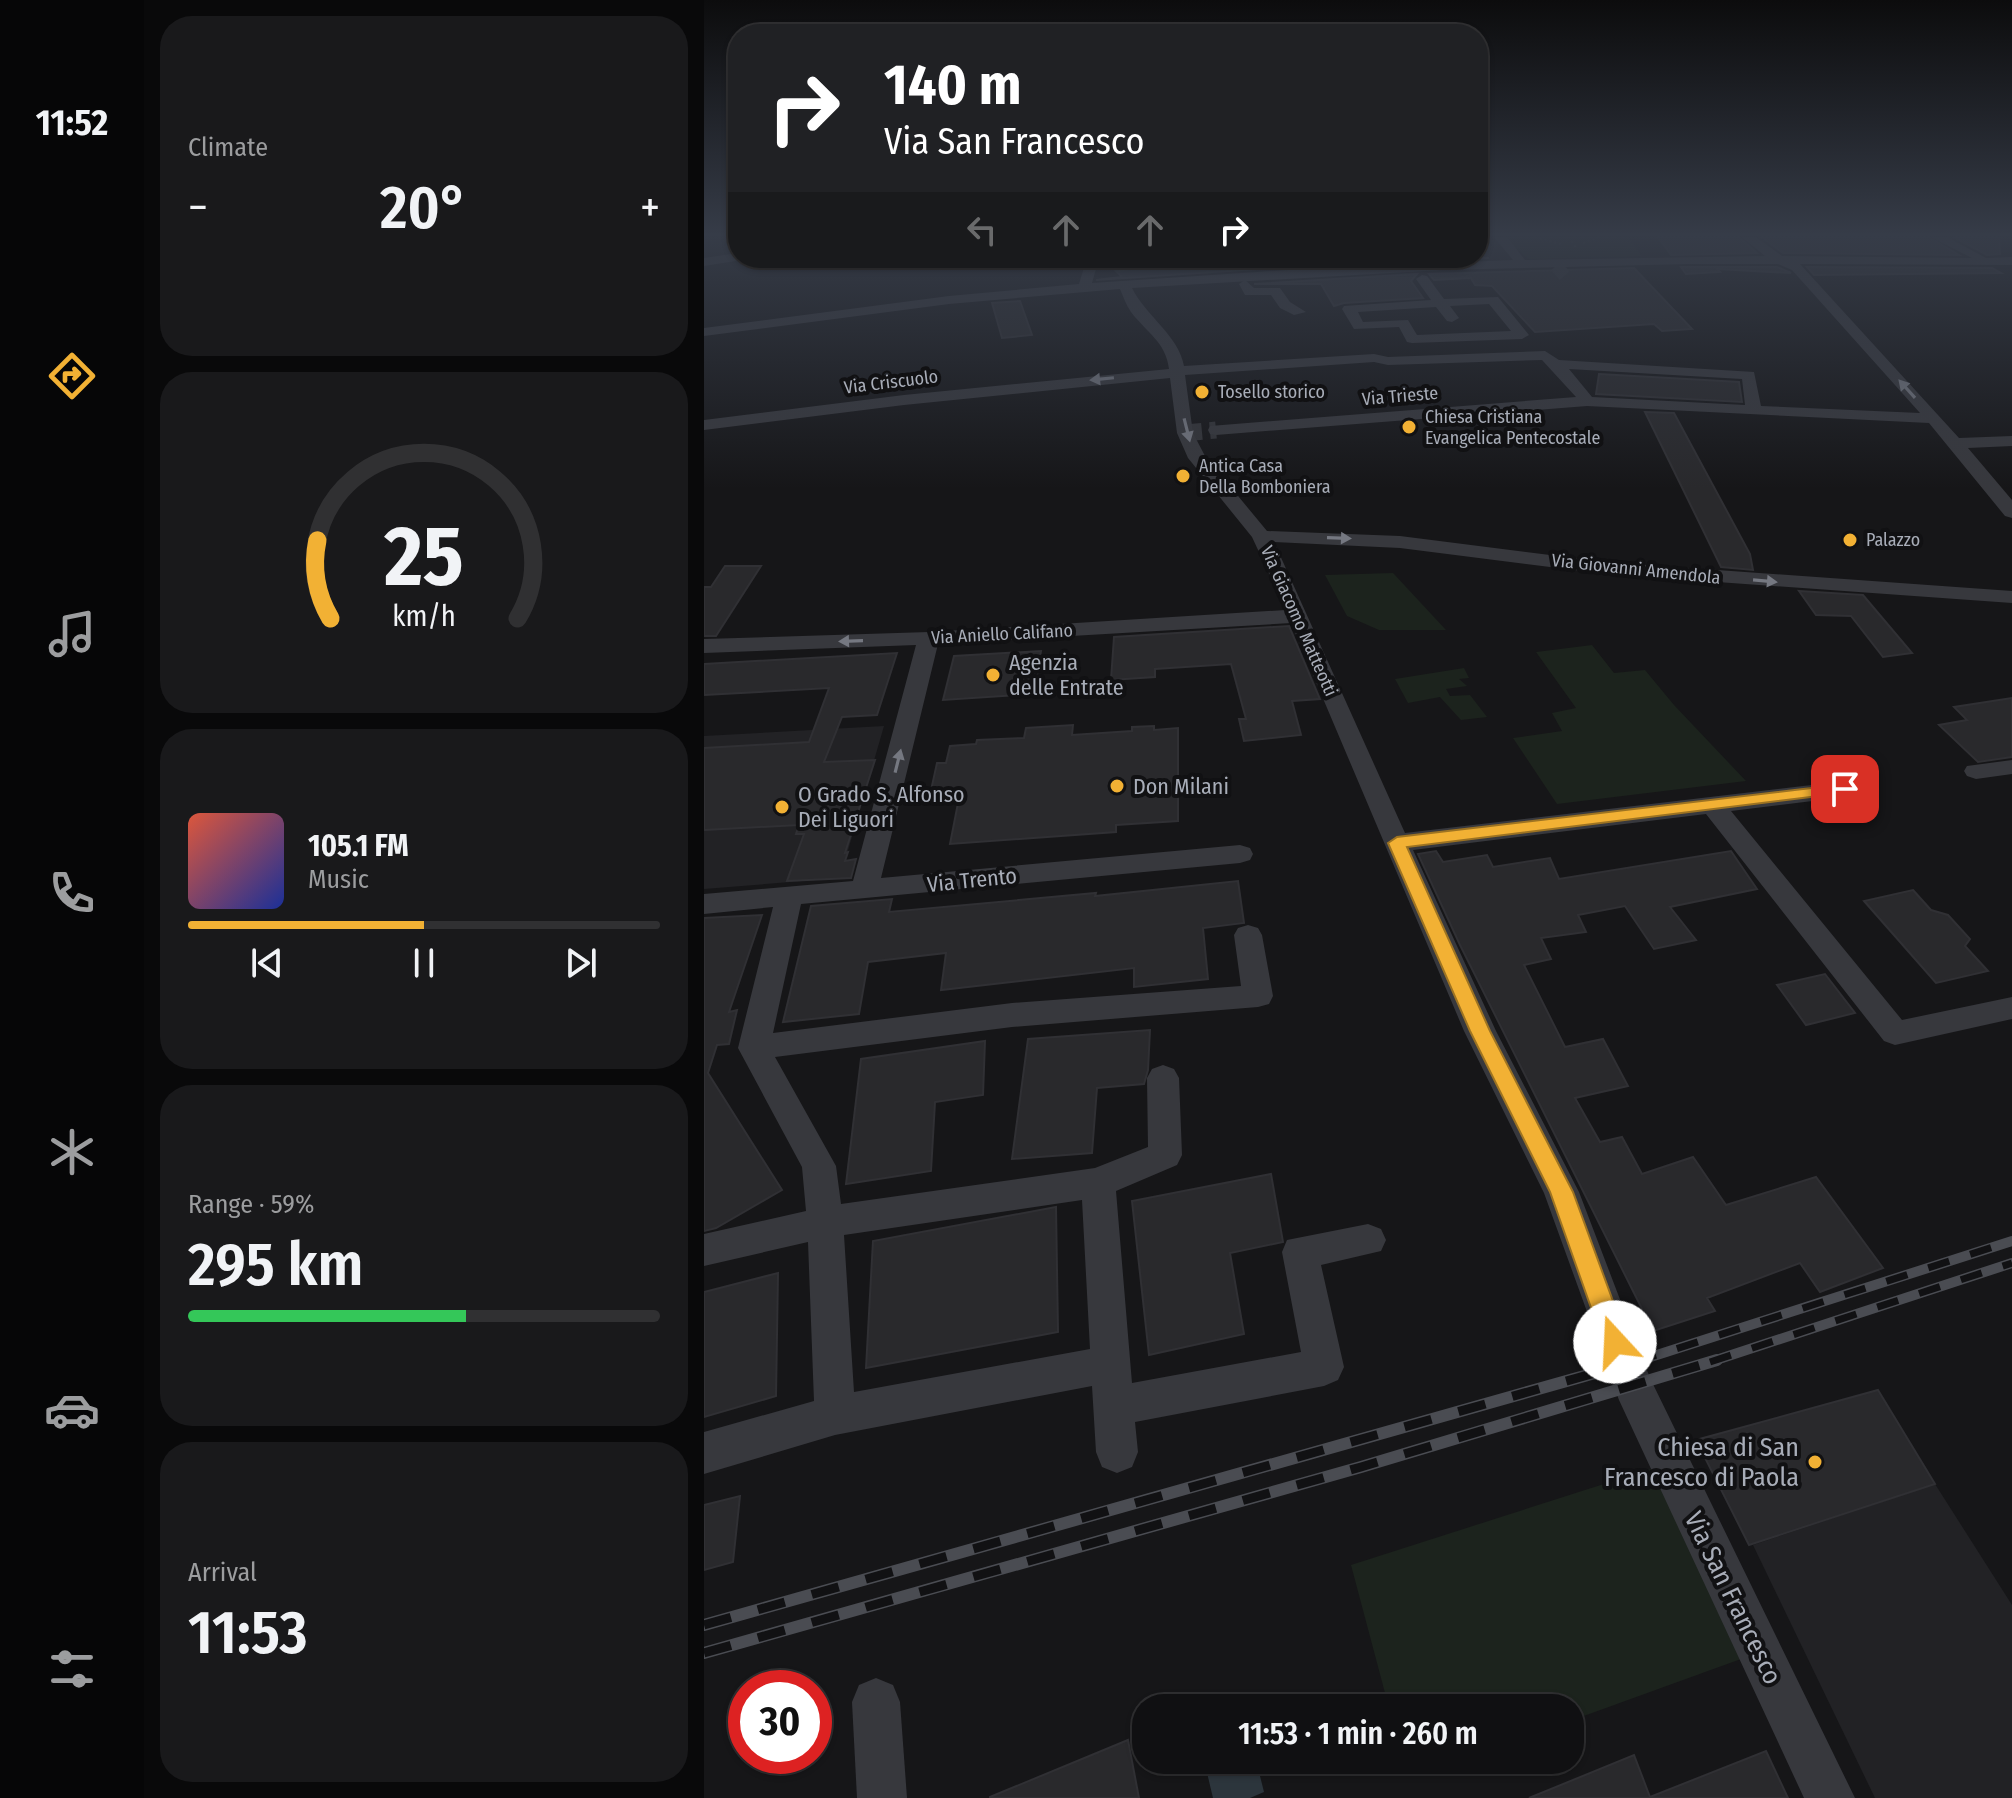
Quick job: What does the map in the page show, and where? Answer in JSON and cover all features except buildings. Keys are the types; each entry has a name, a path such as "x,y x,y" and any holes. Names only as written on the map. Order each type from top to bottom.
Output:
{"street":[{"path":"704,332 777,321"},
{"name":"Via Giacomo Matteotti","path":"1147,321 1168,344 1180,377 1185,433 1197,458 1261,536 1397,843"},
{"path":"1356,321 1359,326 1403,323 1412,339 1522,335 1510,321"},
{"path":"1845,321 1934,418 2012,512"},
{"path":"1180,377 1335,361 1551,359 1632,386 1749,375 1754,411"},
{"path":"1551,359 1587,401"},
{"path":"1264,381 1291,374 1339,369 1335,361"},
{"path":"1180,377 1211,386"},
{"name":"Via Criscuolo","path":"704,425 904,399 1180,377"},
{"name":"Via Trieste","path":"1216,430 1587,401 1632,386 1754,411 1934,418"},
{"path":"1954,443 2012,441"},
{"name":"Via Giovanni Amendola","path":"1261,536 1400,542 1606,568 2012,597"},
{"name":"Via Aniello Califano","path":"704,646 929,638 1299,616"},
{"path":"864,891 929,638"},
{"path":"1976,771 2012,767"},
{"path":"1397,843 1845,789"},
{"path":"1712,804 1895,1033 2012,1008"},
{"name":"Via San Francesco","path":"1397,843 1480,1031 1561,1192 1624,1366 1646,1416 1830,1798"},
{"name":"Via Trento","path":"704,904 1240,854"},
{"path":"789,897 754,1048 819,1166 835,1415"},
{"path":"754,1048 1012,1015 1258,996 1248,935"},
{"path":"704,1250 825,1222 1098,1183 1165,1155 1163,1078"},
{"path":"1098,1183 1117,1452"},
{"path":"1114,1406 1324,1367 1300,1252 1368,1240"},
{"path":"704,1453 835,1415 1111,1364"},
{"path":"876,1702 882,1798"}],"shaded area":[{"path":"1393,573 1446,630 1379,630 1347,616 1325,575"},
{"path":"1592,645 1614,673 1645,670 1746,781 1557,804 1513,738 1562,731 1552,713 1576,708 1536,652"},
{"path":"1464,668 1469,678 1459,679 1467,686 1446,689 1450,696 1470,695 1487,717 1461,720 1440,697 1408,703 1395,679"},
{"name":"O Grado S. Alfonso Dei Liguori","path":"884,726 840,878 704,889 704,736"},
{"path":"1654,1468 1741,1659 1584,1716 1584,1694 1385,1694 1351,1565"},
{"path":"1935,1484 2012,1605 2012,1798 1875,1798 1753,1545"},
{"path":"1207,1774 1260,1774 1264,1792 1250,1798 1213,1798"}],"tunnel":[{"path":"1185,433 1216,430"}],"railway":[{"path":"1635,1362 2012,1241"},
{"path":"1710,1362 2012,1263"},
{"path":"704,1625 1641,1360"},
{"path":"704,1653 1361,1467 1717,1360"}],"place":[{"name":"Tosello storico","path":"1202,392"},
{"name":"Chiesa Cristiana Evangelica Pentecostale","path":"1409,427"},
{"name":"Antica Casa Della Bomboniera","path":"1183,476"},
{"name":"Palazzo","path":"1850,540"},
{"name":"Agenzia delle Entrate","path":"993,675"},
{"name":"Don Milani","path":"1117,786"},
{"name":"O Grado S. Alfonso Dei Liguori","path":"782,807"},
{"name":"Chiesa di San Francesco di Paola","path":"1815,1462"}],"route":[{"path":"1615,1342 1561,1192 1480,1031 1397,843 1845,789"}]}
